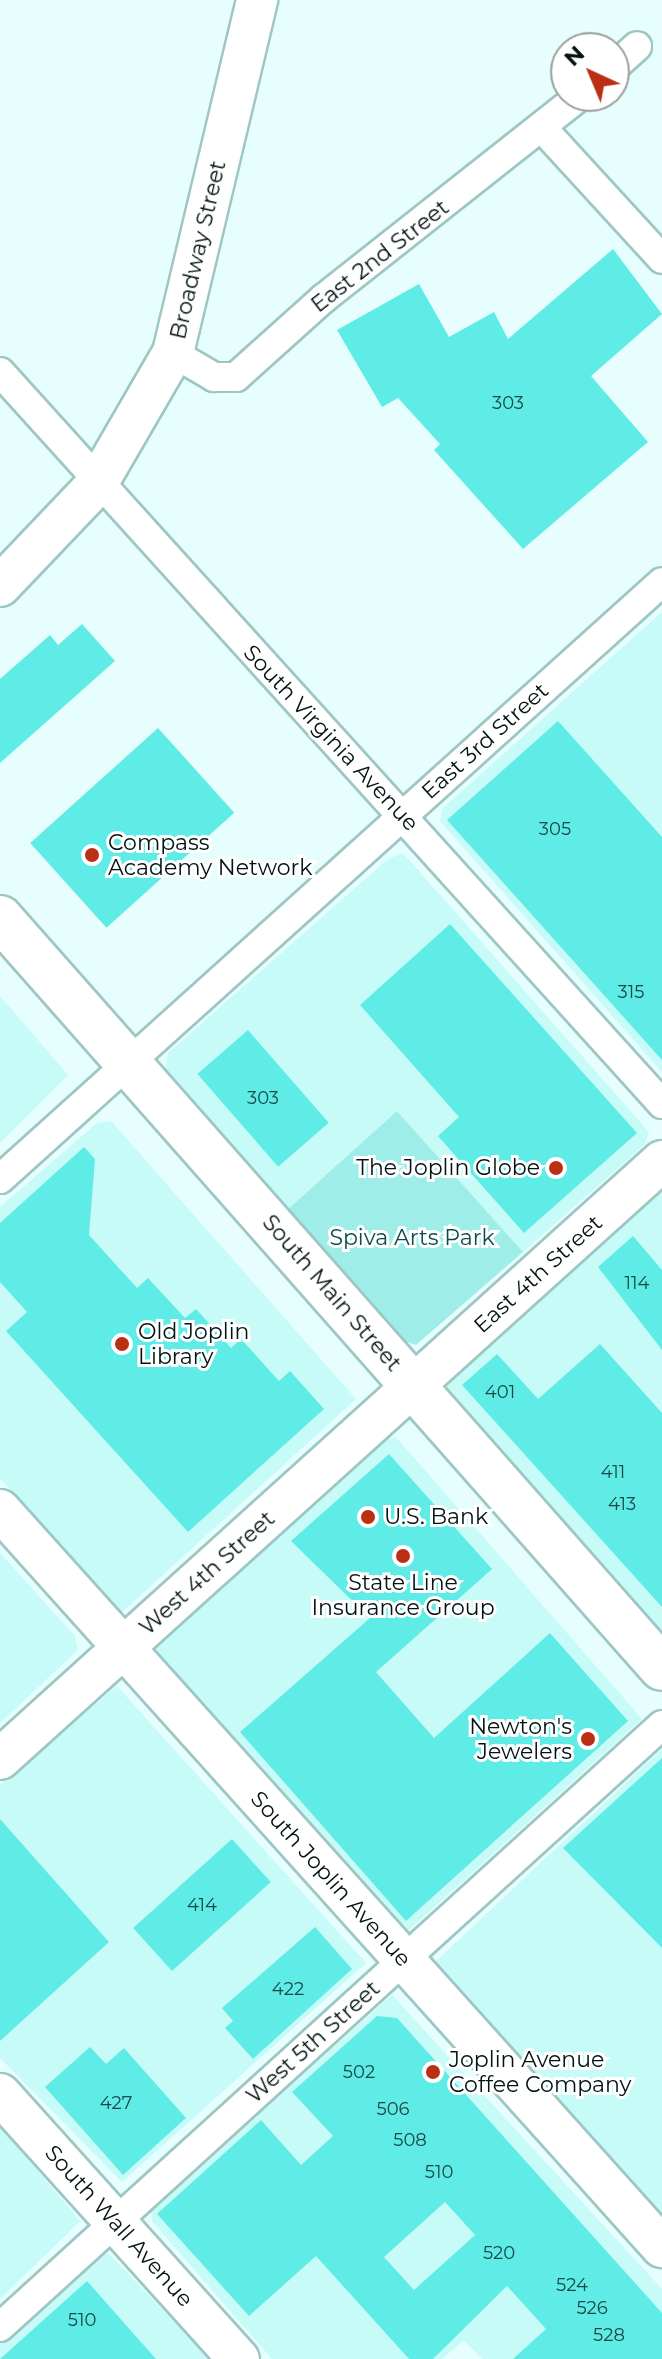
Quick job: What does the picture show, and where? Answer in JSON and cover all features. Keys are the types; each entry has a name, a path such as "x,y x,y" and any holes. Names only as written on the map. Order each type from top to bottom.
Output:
{"main road":[{"name":"South Main Street","path":"0,918 129,1059 662,1668"}],"street":[{"name":"Broadway Street","path":"97,484 173,353 257,0"},
{"path":"630,52 637,46"},
{"name":"East 2nd Street","path":"173,353 214,377 236,377 324,298 562,112"},
{"path":"543,129 662,259"},
{"name":"South Virginia Avenue","path":"0,372 97,484 403,816 662,1104"},
{"path":"0,586 97,484"},
{"name":"East 3rd Street","path":"0,1179 129,1059 662,582"},
{"name":"East 4th Street","path":"414,1387 662,1161"},
{"name":"West 4th Street","path":"0,1759 414,1387"},
{"name":"South Joplin Avenue","path":"0,1510 662,2247"},
{"name":"West 5th Street","path":"0,2327 662,1725"},
{"name":"South Wall Avenue","path":"0,2094 239,2359"}],"shaded area":[{"path":"662,612 662,1072 440,821 443,808"},
{"path":"403,853 649,1132 645,1144 523,1252 397,1111 287,1210 165,1073 168,1053 388,859"},
{"path":"0,996 68,1075 0,1143"},
{"path":"111,1121 356,1399 121,1613 0,1478 0,1207 97,1123"},
{"path":"662,1191 662,1631 446,1391 452,1378"},
{"path":"396,1437 642,1719 409,1930 401,1929 154,1651 381,1441"},
{"path":"0,1553 75,1636 78,1650 0,1723"},
{"path":"117,1686 366,1963 122,2182 0,2058 0,1785"},
{"path":"662,1749 662,2221 435,1962"},
{"path":"392,1995 662,2289 662,2359 482,2359 464,2340 442,2359 272,2359 152,2221 151,2209"},
{"path":"0,2126 80,2221 0,2299"},
{"path":"108,2253 210,2359 0,2359 0,2342 94,2258"}],"green space":[{"name":"Spiva Arts Park","path":"397,1111 523,1252 416,1345 407,1342 287,1210"}],"building":[{"path":"613,249 662,314 591,376 648,442 523,549 434,450 440,444 398,398 382,407 337,330 419,284 449,337 494,312 508,339"},
{"path":"82,624 115,661 0,763 0,679 50,635 58,645"},
{"path":"558,721 662,837 662,1060 447,820"},
{"path":"158,728 234,813 106,928 30,843"},
{"path":"450,924 637,1133 524,1233 438,1136 459,1117 360,1005"},
{"path":"248,1030 329,1123 278,1167 197,1074"},
{"name":"Old Joplin Library","path":"84,1147 95,1159 89,1235 137,1288 148,1278 185,1318 196,1309 231,1348 241,1339 279,1381 290,1371 324,1409 188,1532 6,1331 27,1312 0,1282 0,1223"},
{"path":"633,1236 662,1270 662,1350 598,1267"},
{"path":"600,1344 662,1413 662,1607 462,1385 497,1354 538,1399"},
{"path":"389,1454 492,1569 376,1672 434,1738 550,1633 628,1721 406,1921 240,1732 370,1618 291,1541"},
{"path":"662,1758 662,1948 563,1848"},
{"path":"0,1819 109,1942 0,2041"},
{"path":"232,1839 271,1882 172,1971 133,1928"},
{"path":"315,1927 352,1969 253,2059 225,2028 233,2021 222,2008"},
{"path":"377,2016 397,2018 662,2313 662,2359 513,2359 546,2329 507,2286 433,2359 409,2359 316,2256 249,2316 157,2214 261,2120 301,2165 333,2136 292,2092","holes":["445,2202 475,2235 414,2290 384,2257"]},
{"path":"90,2047 106,2064 124,2048 186,2118 123,2175 45,2087"},
{"path":"87,2281 156,2359 0,2359"}],"place":[{"name":"Compass Academy Network","path":"92,855"},
{"name":"The Joplin Globe","path":"556,1168"},
{"name":"Old Joplin Library","path":"122,1344"},
{"name":"U.S. Bank","path":"368,1517"},
{"name":"State Line Insurance Group","path":"403,1556"},
{"name":"Newton's Jewelers","path":"588,1739"},
{"name":"Joplin Avenue Coffee Company","path":"433,2072"}]}
